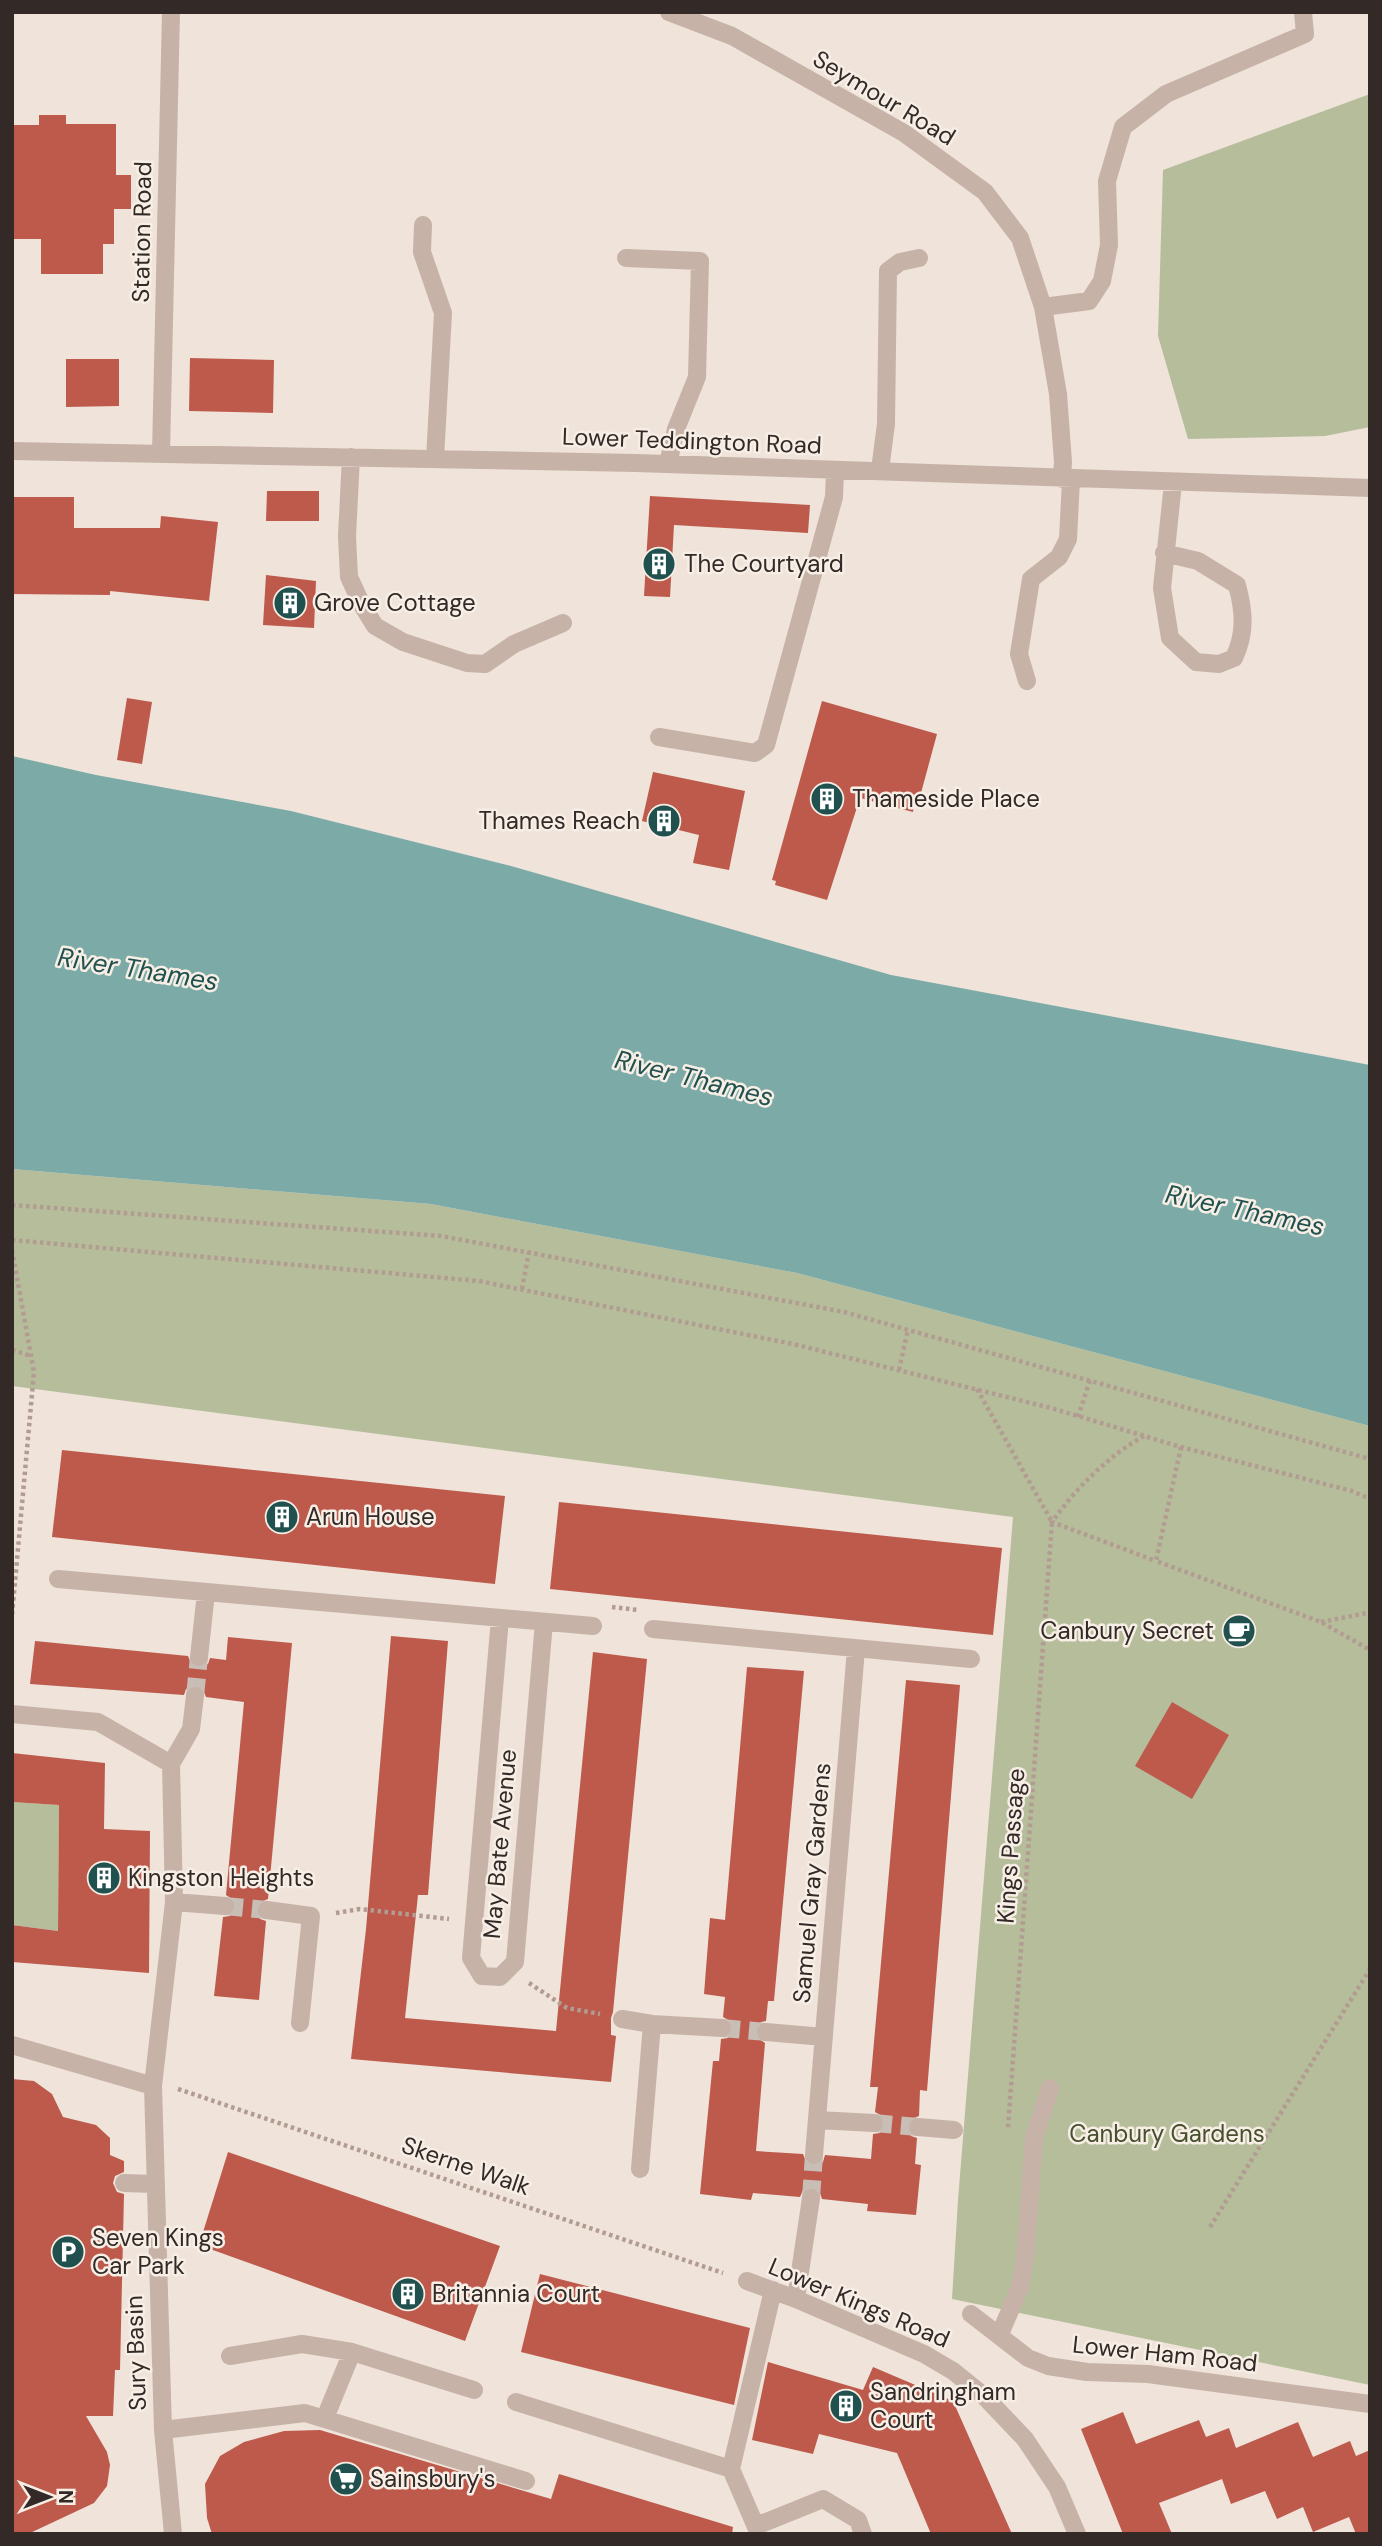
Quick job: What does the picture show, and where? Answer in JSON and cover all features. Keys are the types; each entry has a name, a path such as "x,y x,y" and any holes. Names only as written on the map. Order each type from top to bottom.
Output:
{"street":[{"name":"Station Road","path":"162,453 171,12"},
{"name":"Seymour Road","path":"669,12 732,36 904,133 985,192 1020,238 1043,307 1058,394 1063,462 1072,511 1068,539 1059,557 1031,579 1018,654 1027,681"},
{"path":"1043,307 1089,301 1102,281 1109,245 1107,181 1123,127 1166,94 1305,34 1303,12"},
{"path":"423,225 422,252 443,313 435,458"},
{"path":"626,258 700,261 697,377 677,429 668,464"},
{"path":"880,471 886,424 888,271 900,262 919,258"},
{"name":"Lower Teddington Road","path":"12,451 668,464 1067,480 1370,488"},
{"path":"351,457 347,536 349,577 362,606 375,626 403,642 467,663 485,664 514,644 563,623"},
{"path":"659,737 755,753 765,745 834,497 835,470"},
{"path":"1164,553 1198,561 1220,572 1237,585 1243,618 1242,641 1234,658 1219,664 1196,662 1170,638 1162,588 1164,553 1173,483"},
{"path":"58,1579 593,1626"},
{"path":"199,1657 206,1593"},
{"name":"May Bate Avenue","path":"500,1618 471,1958 482,1976 500,1978 515,1962 544,1622"},
{"path":"653,1629 971,1659"},
{"name":"Samuel Gray Gardens","path":"814,2155 856,1649"},
{"path":"12,1714 98,1722 171,1764 191,1729 195,1696"},
{"name":"Sury Basin","path":"171,1764 174,1902 153,2086 163,2430 173,2534"},
{"path":"174,1902 225,1906"},
{"path":"267,1910 311,1916 300,2022"},
{"path":"622,2019 652,2024 722,2028"},
{"path":"640,2169 652,2024"},
{"path":"765,2032 824,2037"},
{"path":"12,2045 153,2086"},
{"path":"1000,2334 1020,2287 1025,2260 1034,2138 1050,2088"},
{"path":"817,2120 874,2123"},
{"path":"918,2127 954,2130"},
{"path":"124,2183 154,2184"},
{"path":"796,2299 811,2198"},
{"name":"Lower Kings Road","path":"747,2281 924,2354 953,2371 984,2396 1025,2439 1057,2487 1077,2534"},
{"path":"773,2290 731,2469 758,2530 823,2499 858,2520 863,2534"},
{"name":"Lower Ham Road","path":"971,2314 1028,2358 1048,2366 1087,2372 1147,2374 1370,2404"},
{"path":"230,2356 302,2344 352,2352 474,2390"},
{"path":"326,2418 352,2352"},
{"path":"516,2402 731,2469"},
{"path":"163,2430 305,2413 526,2481"}],"path":[{"path":"12,1205 441,1236 529,1252 844,1311 1370,1459"},
{"path":"12,1240 479,1281 522,1289 793,1344 977,1389 1181,1447 1352,1490 1370,1499"},
{"path":"12,1250 34,1372 12,1615"},
{"path":"522,1289 529,1252"},
{"path":"899,1370 908,1329"},
{"path":"12,1350 31,1356"},
{"path":"1078,1416 1090,1380"},
{"path":"977,1389 1052,1522 1321,1622 1370,1650"},
{"path":"1052,1522 1066,1502 1122,1449 1145,1436"},
{"path":"1156,1561 1181,1447"},
{"name":"Kings Passage","path":"1008,2132 1052,1522"},
{"path":"593,1626 606,1606 648,1611 653,1629"},
{"path":"1321,1622 1367,1614"},
{"path":"311,1916 360,1909 474,1922"},
{"path":"1210,2227 1370,1969"},
{"path":"508,1970 567,2008 622,2019"},
{"name":"Skerne Walk","path":"172,2088 198,2094 747,2281"}],"green space":[{"path":"1370,94 1370,427 1325,436 1188,439 1158,336 1163,170"},
{"name":"Canbury Gardens","path":"12,1169 431,1204 797,1273 1370,1426 1370,2385 952,2299 1013,1517 12,1386"},
{"path":"12,1802 59,1805 58,1931 12,1925"}],"water":[{"name":"River Thames","path":"12,756 96,775 291,811 511,866 891,975 1370,1065 1370,1426 797,1273 431,1204 12,1169"}],"building":[{"path":"39,115 66,115 66,124 116,124 116,175 131,175 131,209 114,209 114,244 103,244 103,274 41,274 41,239 12,239 12,125 39,125"},
{"path":"190,358 274,360 273,413 189,411"},
{"path":"66,359 119,359 119,406 66,407"},
{"path":"267,491 319,491 319,521 266,521"},
{"name":"The Courtyard","path":"650,496 810,505 808,533 674,525 670,597 644,596"},
{"path":"12,497 74,497 74,528 160,528 161,516 218,522 209,601 110,591 110,595 12,594"},
{"name":"Grove Cottage","path":"266,575 316,581 314,628 263,625"},
{"path":"127,698 152,702 142,764 117,760"},
{"name":"Thameside Place","path":"822,701 937,734 918,804 914,803 913,812 860,798 827,900 775,885 776,881 772,880"},
{"name":"Thames Reach","path":"653,772 745,791 729,870 693,863 699,835 642,821"},
{"path":"62,1450 505,1496 495,1584 52,1537"},
{"path":"559,1502 1002,1548 993,1635 550,1589"},
{"path":"391,1636 448,1641 428,1895 418,1895 405,2018 556,2031 593,1652 647,1659 611,2018 611,2035 616,2036 611,2082 351,2059 366,1929"},
{"path":"228,1637 292,1643 268,1899 258,1903 256,1909 260,1919 266,1921 259,2000 214,1996 223,1917 230,1916 236,1908 235,1901 226,1895 244,1702 206,1697 202,1687 196,1685 186,1689 184,1695 30,1684 35,1641 188,1656 192,1666 198,1668 208,1664 210,1658 226,1660"},
{"path":"747,1667 804,1671 774,2001 768,2001 766,2021 761,2022 755,2030 756,2037 765,2043 756,2151 803,2154 807,2164 814,2166 823,2162 825,2155 871,2159 873,2134 880,2133 885,2124 884,2117 875,2112 878,2087 870,2087 906,1680 960,1685 927,2091 920,2090 919,2116 909,2120 907,2127 911,2136 917,2138 915,2164 921,2165 916,2215 867,2211 868,2204 822,2199 819,2190 812,2187 803,2190 800,2197 753,2193 751,2200 700,2194 713,2061 719,2061 721,2039 728,2038 733,2029 732,2022 723,2017 725,1997 704,1994 710,1918 725,1920"},
{"path":"1172,1702 1229,1735 1192,1799 1135,1766"},
{"name":"Kingston Heights","path":"12,1753 105,1763 104,1829 150,1831 149,1973 12,1962 12,1925 58,1931 59,1805 12,1802"},
{"name":"Seven Kings Car Park","path":"12,2079 34,2081 52,2094 63,2117 96,2125 110,2138 110,2155 124,2161 124,2172 115,2176 113,2183 117,2192 124,2194 120,2370 115,2370 113,2416 86,2416 107,2452 110,2465 107,2486 94,2503 28,2534 12,2534"},
{"name":"Britannia Court","path":"228,2152 500,2246 465,2341 199,2245"},
{"path":"540,2274 750,2328 734,2405 521,2352"},
{"path":"768,2362 863,2390 873,2367 953,2401 1012,2534 931,2534 897,2453 819,2434 813,2454 752,2440"},
{"path":"1123,2412 1136,2444 1199,2420 1206,2437 1229,2428 1236,2448 1298,2422 1313,2457 1350,2441 1356,2456 1370,2450 1370,2534 1356,2534 1349,2517 1313,2532 1303,2507 1277,2519 1265,2491 1231,2504 1222,2479 1159,2503 1172,2534 1123,2534 1081,2429"},
{"name":"Sainsbury's","path":"320,2430 551,2499 559,2474 733,2527 732,2534 212,2534 207,2518 205,2484 220,2456 244,2442 284,2431"}],"tunnel":[{"path":"195,1696 199,1657"},
{"path":"225,1906 267,1910"},
{"path":"722,2028 766,2032"},
{"path":"874,2123 918,2127"},
{"path":"811,2198 814,2155"}],"place":[{"name":"The Courtyard","path":"659,564"},
{"name":"Grove Cottage","path":"290,603"},
{"name":"Thameside Place","path":"827,799"},
{"name":"Thames Reach","path":"664,821"},
{"name":"Arun House","path":"282,1517"},
{"name":"Canbury Secret","path":"1239,1631"},
{"name":"Kingston Heights","path":"104,1878"},
{"name":"Seven Kings Car Park","path":"68,2252"},
{"name":"Britannia Court","path":"408,2294"},
{"name":"Sandringham Court","path":"846,2406"},
{"name":"Sainsbury's","path":"346,2479"}]}
